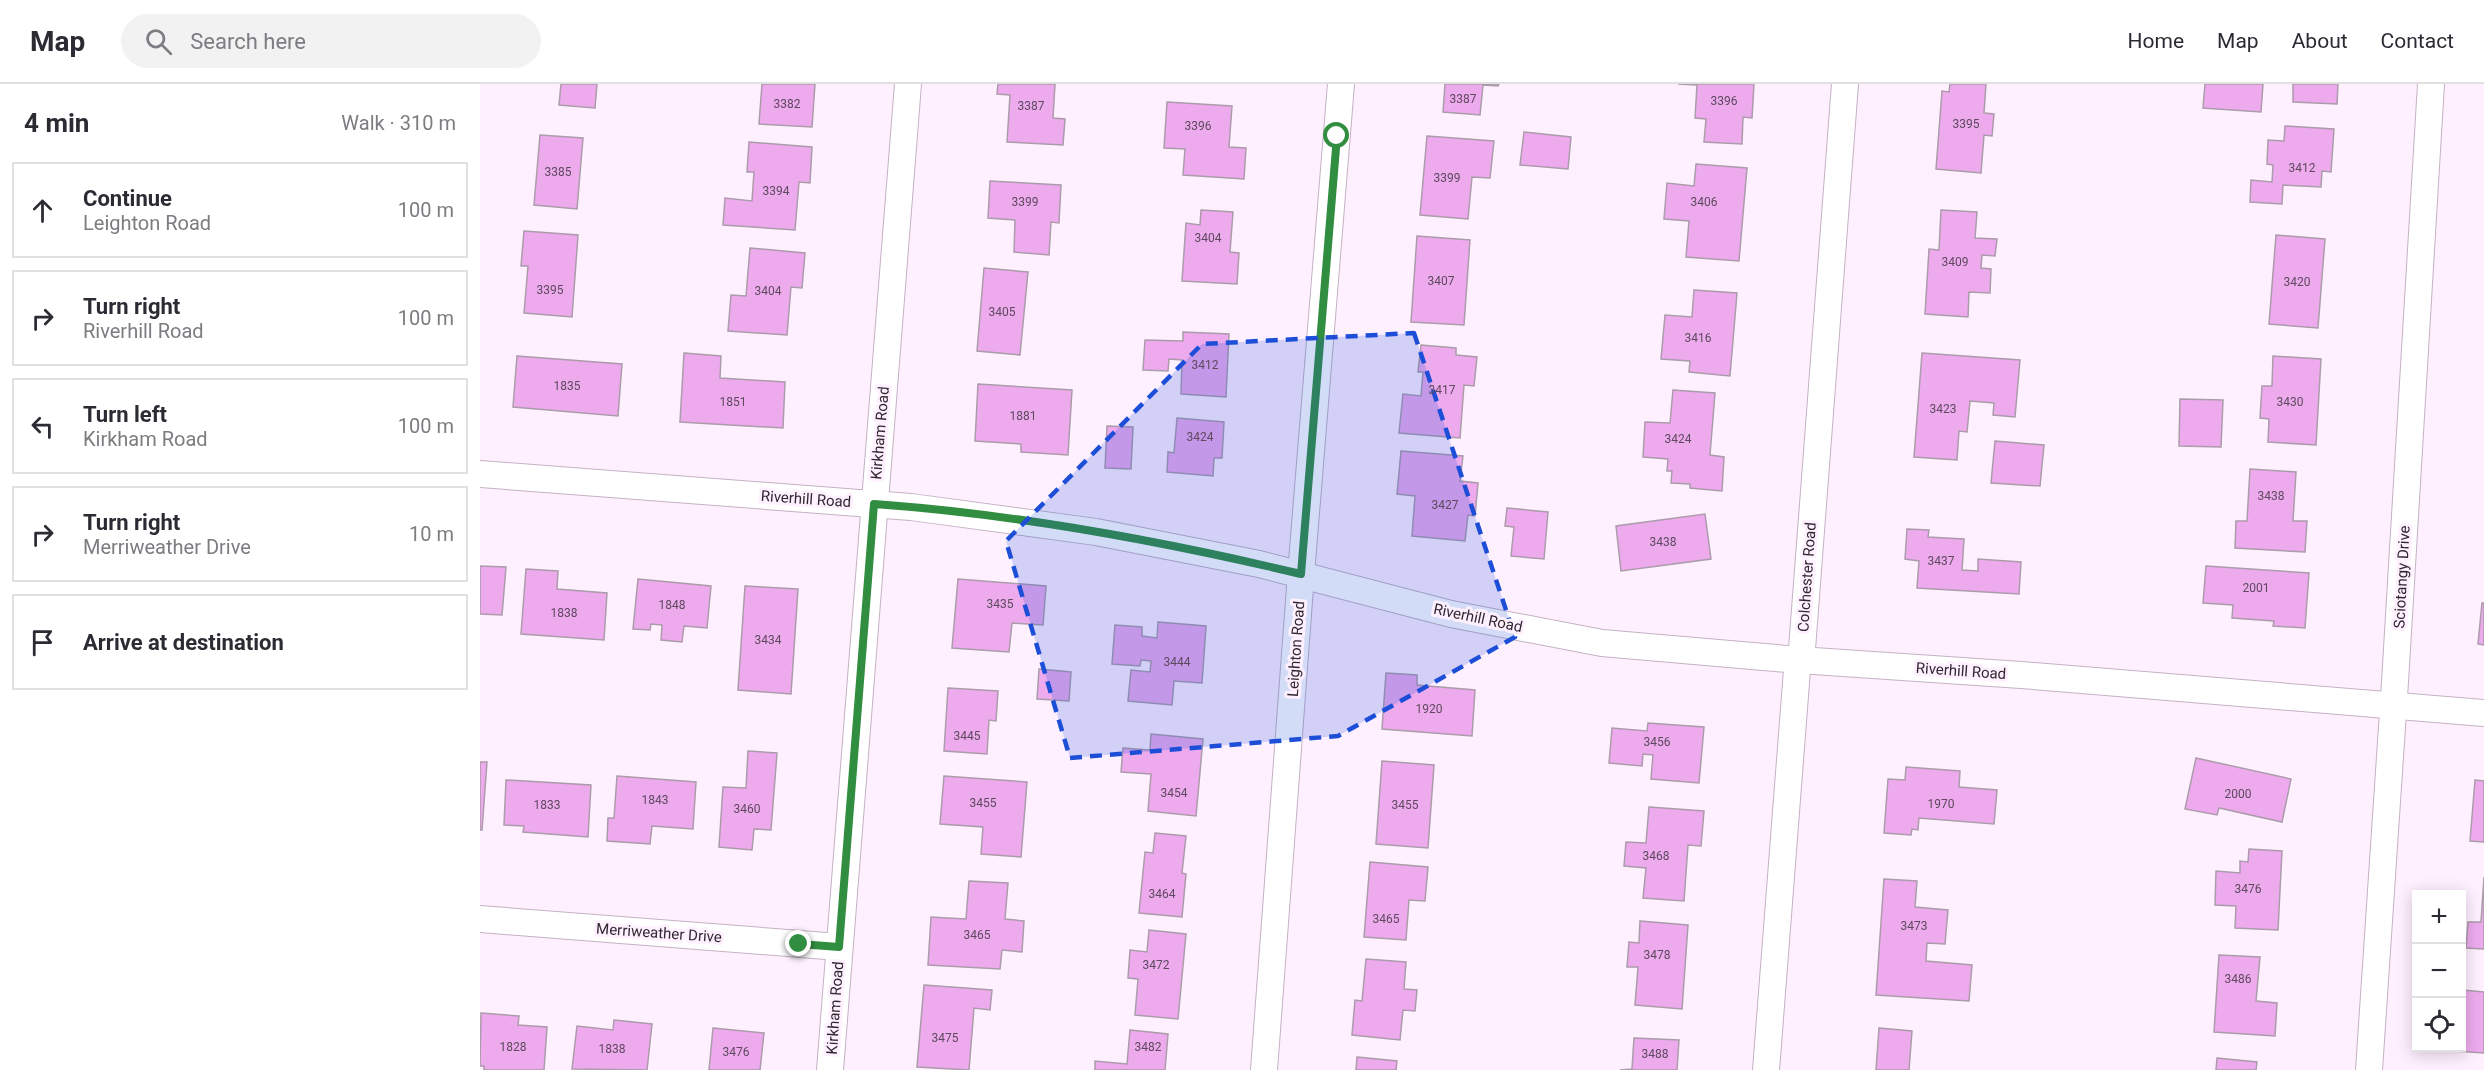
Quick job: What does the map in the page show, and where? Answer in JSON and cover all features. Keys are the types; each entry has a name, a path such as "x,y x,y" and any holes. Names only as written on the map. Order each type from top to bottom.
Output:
{"street":[{"name":"Kirkham Road","path":"830,1070 908,84"},
{"name":"Leighton Road","path":"1264,1070 1341,84"},
{"name":"Colchester Road","path":"1766,1070 1845,84"},
{"name":"Sciotangy Drive","path":"2369,1070 2394,706 2431,84"},
{"name":"Riverhill Road","path":"480,474 911,507 1096,532 1301,574 1451,614 1602,643 2484,713"},
{"name":"Merriweather Drive","path":"480,919 839,947"}],"highlighted area":[{"path":"1414,333 1515,637 1338,736 1070,758 1006,541 1202,344"}],"building":[{"path":"561,84 597,84 595,108 559,105"},
{"path":"762,84 815,84 812,127 759,124"},
{"path":"998,84 1055,84 1053,118 1065,119 1063,145 1007,142 1010,95 997,94"},
{"path":"1445,84 1499,84 1498,86 1483,85 1480,115 1443,112"},
{"path":"1678,84 1754,84 1752,118 1743,117 1742,144 1704,142 1706,119 1695,118 1697,85"},
{"path":"1950,84 1986,84 1984,113 1994,114 1992,136 1984,135 1981,173 1936,169 1942,91 1949,92"},
{"path":"2205,84 2263,84 2261,112 2203,108"},
{"path":"2293,84 2338,84 2337,104 2293,102"},
{"path":"1167,102 1232,106 1229,147 1246,148 1244,179 1183,175 1185,149 1164,148"},
{"path":"2285,126 2334,129 2331,172 2322,171 2321,187 2283,185 2282,204 2250,202 2251,180 2272,182 2273,165 2267,164 2268,140 2284,141"},
{"path":"1524,132 1571,137 1568,169 1520,165"},
{"path":"540,135 583,138 577,209 534,205"},
{"path":"1427,136 1494,141 1490,178 1472,177 1468,219 1420,215"},
{"path":"749,142 812,147 810,183 799,182 795,230 723,225 725,198 752,201 754,172 747,172"},
{"path":"1696,164 1747,168 1739,261 1686,257 1689,221 1664,219 1667,183 1694,186"},
{"path":"990,181 1061,185 1059,223 1051,222 1049,255 1014,252 1015,220 988,218"},
{"path":"1201,210 1233,212 1230,252 1239,253 1237,284 1182,281 1186,223 1200,225"},
{"path":"1941,210 1977,212 1975,238 1997,239 1995,256 1982,255 1981,268 1991,269 1990,293 1969,292 1968,317 1925,314 1929,249 1939,250"},
{"path":"524,231 578,235 572,317 524,313 528,266 521,266"},
{"path":"2276,235 2325,239 2318,328 2269,324"},
{"path":"1417,236 1470,240 1464,325 1411,322"},
{"path":"750,248 805,253 802,288 791,287 787,335 728,331 731,295 746,296"},
{"path":"984,268 1028,272 1020,355 977,351"},
{"path":"1694,290 1737,293 1730,376 1689,372 1690,361 1661,359 1665,315 1692,317"},
{"path":"1183,332 1229,334 1226,397 1181,394 1182,360 1169,359 1168,371 1143,370 1145,340 1183,341"},
{"path":"1421,345 1456,348 1456,355 1477,357 1474,386 1464,385 1460,438 1399,433 1403,394 1421,396 1423,372 1418,372"},
{"path":"684,353 721,356 720,378 785,382 783,428 680,422"},
{"path":"1922,353 2020,360 2015,417 1993,415 1994,403 1970,401 1967,432 1959,431 1957,460 1914,457"},
{"path":"517,356 622,364 618,416 513,407"},
{"path":"2273,356 2321,359 2316,445 2268,442 2269,419 2260,418 2262,386 2272,386"},
{"path":"978,384 1072,390 1068,455 1021,452 1021,444 975,441"},
{"path":"1673,390 1715,393 1710,455 1724,457 1722,491 1690,488 1690,484 1671,483 1672,471 1667,471 1668,459 1643,457 1645,422 1670,423"},
{"path":"2180,399 2223,400 2221,447 2179,446"},
{"path":"1177,418 1224,422 1222,458 1214,458 1213,476 1167,472 1168,452 1174,453"},
{"path":"1107,426 1133,427 1131,469 1105,468"},
{"path":"1995,441 2044,445 2040,486 1991,483"},
{"path":"1401,451 1463,456 1460,481 1478,483 1475,516 1468,515 1465,541 1412,536 1415,496 1397,494"},
{"path":"2250,469 2296,472 2293,521 2307,521 2305,552 2235,548 2236,521 2247,521"},
{"path":"1507,508 1548,512 1544,559 1511,556 1514,527 1505,526"},
{"path":"1705,514 1711,559 1621,571 1616,526"},
{"path":"1907,529 1929,530 1928,537 1964,539 1962,570 1978,571 1978,559 2021,562 2019,594 1917,588 1919,561 1905,559"},
{"path":"480,566 506,567 502,615 480,614"},
{"path":"2206,566 2309,573 2305,628 2273,626 2274,621 2232,618 2233,605 2203,603"},
{"path":"526,569 558,571 557,589 607,593 604,640 521,634"},
{"path":"638,579 711,586 707,628 684,626 682,642 661,640 662,625 651,624 650,630 633,629"},
{"path":"958,579 1046,586 1043,625 1012,623 1009,652 952,648"},
{"path":"745,586 798,589 791,694 738,690"},
{"path":"2482,603 2484,603 2484,645 2478,644"},
{"path":"1158,622 1206,626 1202,683 1174,681 1172,705 1128,701 1131,670 1150,672 1151,661 1141,660 1140,666 1112,664 1115,625 1142,627 1142,636 1157,638"},
{"path":"1039,669 1071,672 1069,701 1037,699"},
{"path":"1386,673 1417,675 1417,685 1475,690 1472,736 1382,729"},
{"path":"948,688 998,691 996,721 989,720 987,754 944,751"},
{"path":"1648,723 1704,727 1699,783 1651,779 1653,755 1643,754 1642,766 1609,763 1612,728 1647,731"},
{"path":"1151,734 1203,739 1196,816 1148,811 1151,774 1121,772 1123,748 1150,750"},
{"path":"748,751 777,753 771,830 754,829 752,850 719,847 723,787 746,788"},
{"path":"2196,758 2291,779 2282,822 2219,808 2217,815 2185,809"},
{"path":"1382,761 1434,765 1428,848 1376,844"},
{"path":"480,762 487,762 482,830 480,830"},
{"path":"1906,767 1960,771 1959,787 1997,790 1994,824 1919,818 1918,830 1912,829 1911,835 1884,833 1888,779 1905,780"},
{"path":"617,776 696,782 693,829 652,826 650,844 607,841 608,818 614,818"},
{"path":"944,776 1027,782 1021,857 981,854 983,827 940,824"},
{"path":"506,780 591,785 588,837 523,832 524,826 504,825"},
{"path":"2475,780 2484,781 2484,842 2470,841"},
{"path":"1649,807 1704,811 1701,846 1688,845 1684,901 1643,898 1646,868 1624,866 1626,842 1646,843"},
{"path":"1155,833 1186,836 1182,873 1186,874 1182,917 1139,913 1145,852 1153,853"},
{"path":"2249,849 2282,851 2278,930 2235,928 2236,906 2215,905 2216,871 2240,873 2240,861 2248,862"},
{"path":"1370,862 1428,867 1425,901 1409,900 1406,940 1364,937"},
{"path":"2484,877 2484,949 2466,948 2468,922 2481,922"},
{"path":"1884,879 1917,881 1915,907 1948,910 1945,944 1927,943 1926,961 1972,965 1969,1001 1876,995"},
{"path":"969,881 1008,883 1005,919 1024,921 1022,952 1002,950 1000,969 928,965 931,917 966,919"},
{"path":"1640,921 1688,925 1682,1009 1635,1005 1638,967 1627,967 1629,942 1639,943"},
{"path":"1149,930 1186,934 1178,1019 1135,1015 1138,979 1128,978 1130,950 1147,952"},
{"path":"2219,955 2260,957 2256,1001 2277,1003 2275,1036 2214,1032"},
{"path":"1366,959 1406,962 1404,989 1417,990 1415,1011 1403,1010 1400,1040 1352,1035 1355,1000 1362,1001"},
{"path":"924,985 992,990 990,1010 974,1008 969,1070 917,1067"},
{"path":"2466,990 2484,992 2484,1053 2466,1052"},
{"path":"481,1013 519,1016 518,1025 547,1027 544,1070 484,1070 484,1066 480,1066"},
{"path":"614,1020 652,1024 647,1070 572,1069 577,1026 613,1030"},
{"path":"713,1028 764,1033 760,1070 709,1070"},
{"path":"1879,1028 1912,1031 1909,1070 1876,1070"},
{"path":"1130,1030 1168,1034 1165,1070 1095,1070 1095,1061 1127,1064"},
{"path":"1634,1038 1679,1040 1677,1070 1620,1070 1632,1069"},
{"path":"1357,1057 1397,1061 1396,1070 1356,1070"},
{"path":"2217,1058 2257,1062 2256,1070 2216,1070"}],"route":[{"path":"799,944 839,947 874,504 1096,532 1301,574 1337,136"}]}
